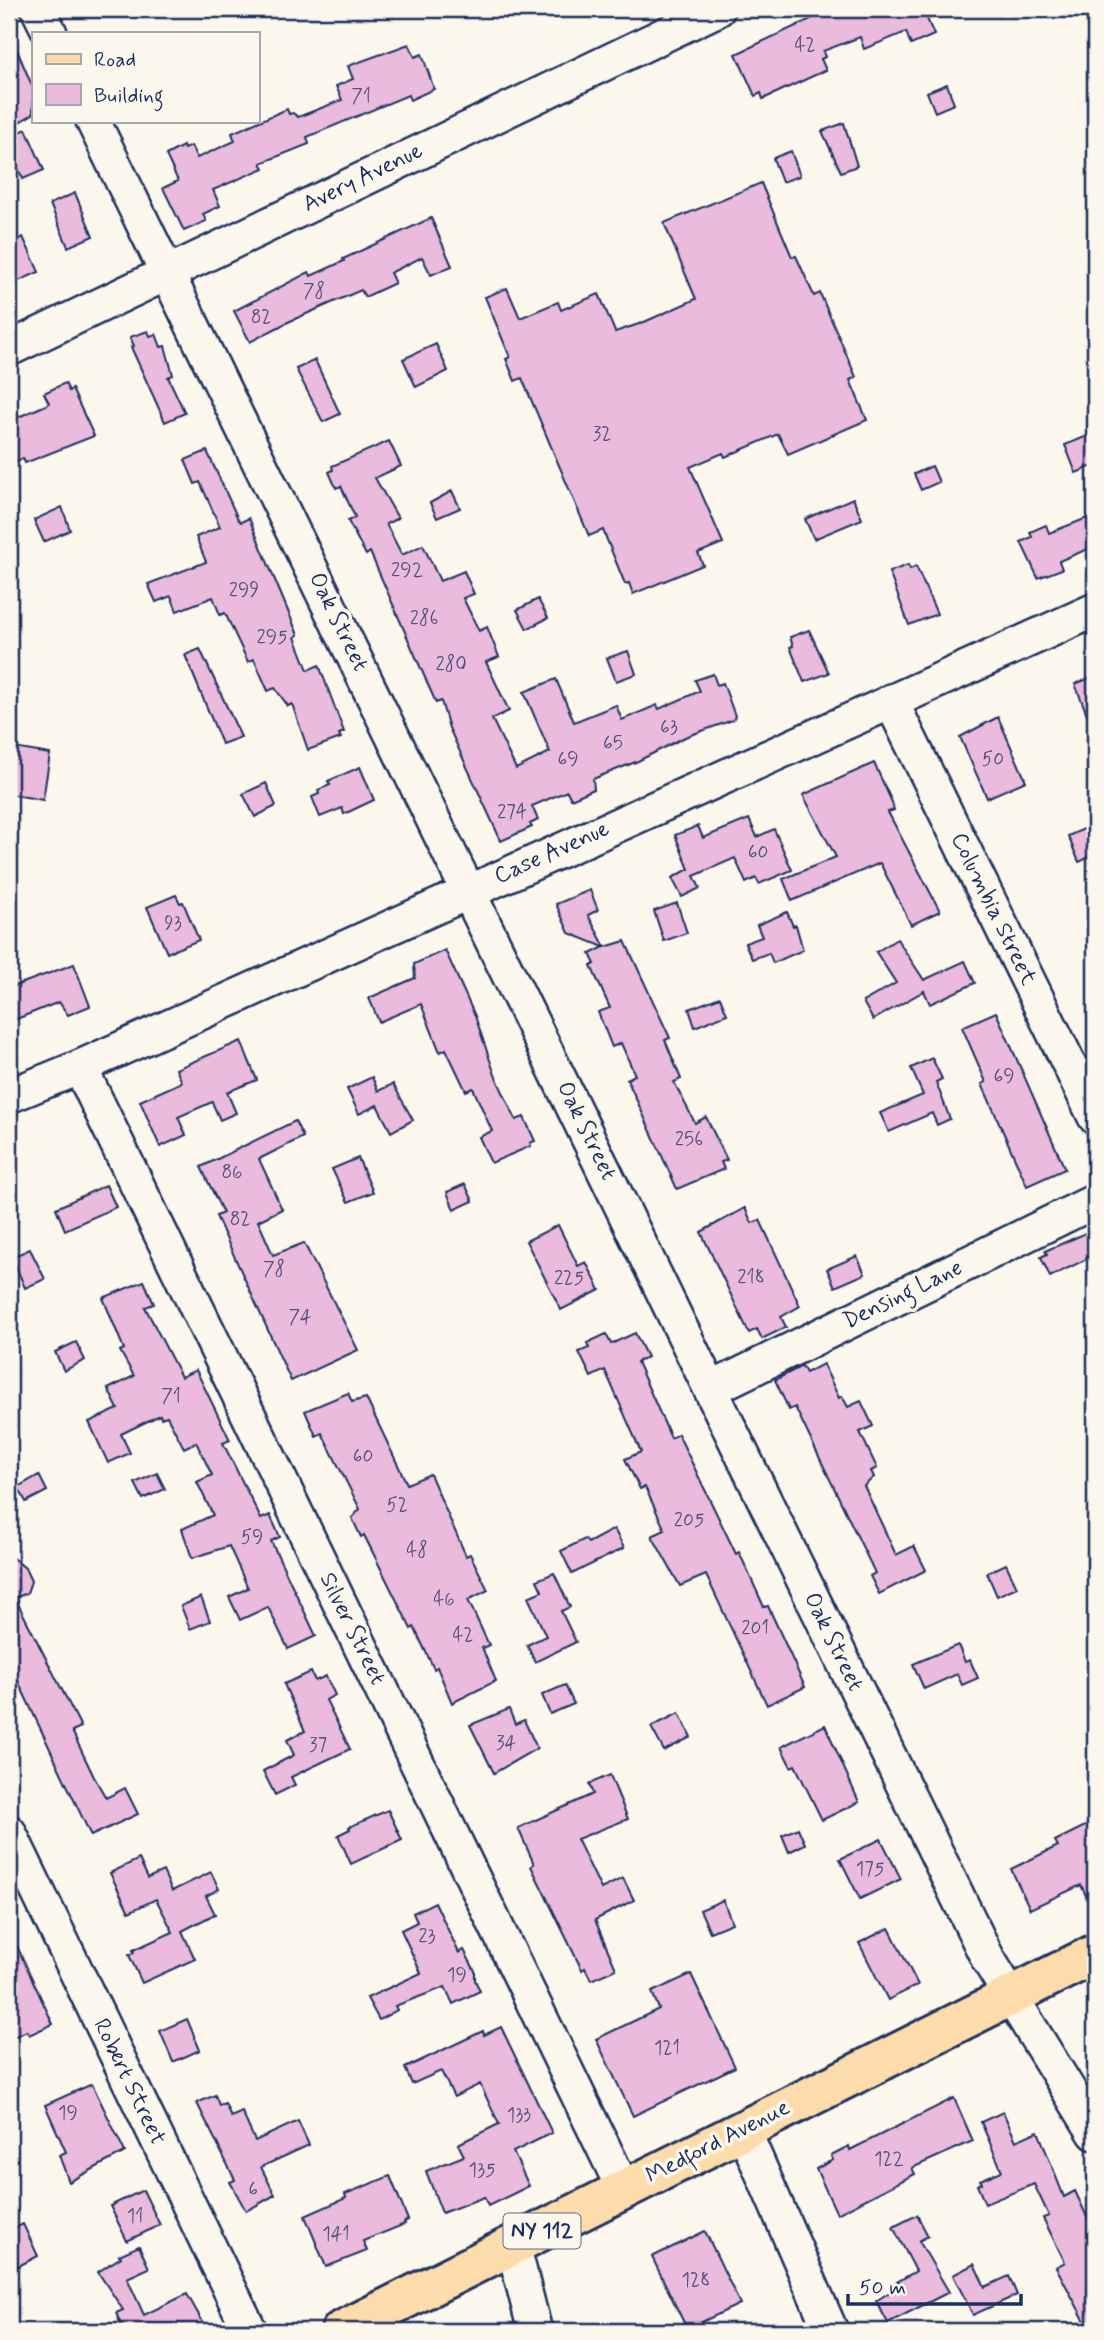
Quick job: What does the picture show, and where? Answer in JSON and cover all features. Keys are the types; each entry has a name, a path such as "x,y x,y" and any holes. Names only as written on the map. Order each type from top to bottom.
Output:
{"main road":[{"name":"Medford Avenue","path":"341,2331 1095,1954"}],"street":[{"path":"38,9 50,32"},
{"name":"Avery Avenue","path":"9,349 718,9"},
{"name":"Oak Street","path":"93,122 470,890 953,1888 1011,1997 1095,2133"},
{"name":"Case Avenue","path":"9,1096 80,1067 1095,610"},
{"name":"Columbia Street","path":"891,701 1095,1117"},
{"name":"Silver Street","path":"80,1067 624,2190"},
{"name":"Densing Lane","path":"711,1389 1095,1200"},
{"name":"Robert Street","path":"9,1832 250,2331"},
{"path":"743,2129 831,2331"},
{"path":"513,2245 535,2331"}],"building":[{"path":"832,9 923,9 934,35 911,45 906,32 864,49 860,37 823,51 825,57 821,59 826,70 763,99 761,93 755,96 736,54"},
{"path":"9,31 32,86 32,115 9,128"},
{"path":"409,44 415,57 422,54 434,89 410,100 408,95 307,137 309,144 261,163 264,168 213,190 220,206 203,214 206,221 184,231 163,188 178,181 166,155 183,146 184,149 191,146 197,158 235,141 232,133 287,109 289,114 293,113 298,117 342,100 336,86 353,79 348,66"},
{"path":"947,84 954,104 935,112 927,92"},
{"path":"844,123 857,166 841,172 822,131"},
{"path":"26,129 44,170 23,179 9,148 9,137"},
{"path":"791,151 800,176 782,182 773,158"},
{"path":"761,183 792,257 796,256 814,296 820,293 856,377 850,380 867,420 788,454 778,434 725,457 723,453 690,467 723,543 698,553 703,565 633,594 629,583 625,584 603,530 589,536 522,378 515,381 506,359 510,357 485,297 507,288 520,318 558,302 561,310 599,294 615,332 642,323 696,299 664,223"},
{"path":"75,193 93,236 68,247 50,204"},
{"path":"431,218 452,266 431,275 422,257 390,273 395,283 365,297 361,290 250,342 234,311 309,272 311,276"},
{"path":"23,237 39,272 14,283 9,271 9,244"},
{"path":"148,331 150,336 156,334 161,347 165,346 173,375 168,377 185,413 165,422 131,347 134,346 130,337"},
{"path":"436,344 448,371 416,387 403,359"},
{"path":"315,360 340,414 323,422 296,369"},
{"path":"65,383 69,391 72,389 94,436 25,463 23,458 14,462 9,451 9,421 49,403 44,393"},
{"path":"1095,433 1095,465 1076,473 1065,445"},
{"path":"389,441 401,466 375,478 398,518 386,524 402,555 423,545 440,581 464,571 474,594 463,598 479,631 487,627 499,657 486,662 509,711 492,719 516,769 550,752 524,692 556,679 574,722 616,705 622,720 657,705 659,709 700,691 695,680 713,674 717,685 723,683 735,716 733,720 685,737 638,761 593,779 594,789 571,799 567,791 532,806 538,820 530,824 532,827 501,841 449,728 441,701 436,703 370,552 366,555 348,521 355,517 341,486 336,488 329,472 333,470 332,466"},
{"path":"207,451 238,519 241,522 249,518 298,635 295,637 308,670 319,665 344,732 339,734 341,738 308,750 292,704 288,706 275,688 268,691 254,659 248,662 225,613 220,615 213,597 177,611 171,596 156,602 148,584 206,562 196,537 220,527 200,482 195,484 185,460"},
{"path":"932,466 939,482 921,490 914,474"},
{"path":"452,491 460,508 437,518 430,503"},
{"path":"853,498 862,519 814,539 805,519"},
{"path":"62,507 70,530 44,542 34,520"},
{"path":"1095,515 1095,546 1059,561 1062,569 1038,578 1021,542 1032,537 1030,532 1046,525 1049,533"},
{"path":"908,565 910,569 916,566 937,614 909,625 889,572"},
{"path":"538,599 548,618 527,629 517,610"},
{"path":"809,630 829,673 804,682 790,647 793,646 790,637"},
{"path":"200,649 241,737 222,744 185,655"},
{"path":"628,651 636,674 616,681 607,658"},
{"path":"1095,676 1095,732 1094,732 1075,684"},
{"path":"998,717 1026,781 987,798 960,737"},
{"path":"14,748 50,754 43,800 9,794"},
{"path":"874,763 892,802 894,810 888,812 940,911 911,925 880,863 792,901 783,879 836,857 803,795"},
{"path":"360,767 374,800 344,814 342,808 320,817 312,797 319,794 318,790 330,785 328,781"},
{"path":"266,783 276,806 255,817 243,794"},
{"path":"749,819 757,837 774,829 792,870 759,884 756,878 746,883 735,858 694,876 700,888 682,897 672,878 689,869 675,835 698,826 703,838"},
{"path":"1095,824 1095,855 1079,862 1068,836"},
{"path":"590,890 598,910 588,915 605,947 625,941 670,1038 665,1040 681,1079 674,1082 695,1123 706,1117 727,1160 721,1162 724,1169 677,1189 627,1079 635,1075 621,1043 612,1047 598,1012 610,1008 591,966 595,964 590,954 604,947 569,933 556,904"},
{"path":"176,895 180,903 183,902 199,940 167,953 147,907"},
{"path":"677,903 687,933 664,941 654,911"},
{"path":"787,912 793,926 796,925 803,950 773,963 769,953 752,959 745,943 762,937 757,925"},
{"path":"897,939 924,980 965,961 975,983 930,1004 924,991 873,1020 863,1002 896,983 876,952"},
{"path":"445,950 475,1016 495,1075 516,1120 524,1117 535,1141 530,1143 531,1146 491,1163 479,1137 492,1131 473,1088 466,1091 446,1049 440,1052 421,1004 379,1022 369,998 415,978 414,964"},
{"path":"74,964 90,1006 68,1015 59,1002 9,1022 9,988"},
{"path":"720,997 727,1014 695,1027 689,1009"},
{"path":"996,1012 1065,1169 1027,1186 982,1084 986,1082 962,1027"},
{"path":"241,1041 257,1080 227,1092 236,1113 220,1120 212,1102 178,1117 186,1135 160,1147 140,1101 182,1082 176,1069"},
{"path":"932,1058 942,1079 936,1082 950,1119 937,1125 932,1113 889,1132 880,1113 923,1095 911,1068"},
{"path":"372,1077 378,1091 393,1084 413,1120 391,1132 377,1105 359,1114 347,1089"},
{"path":"295,1121 303,1137 259,1159 282,1209 258,1221 273,1255 304,1243 358,1350 291,1381 216,1216 223,1213 201,1167"},
{"path":"358,1158 373,1192 348,1202 332,1169"},
{"path":"465,1184 473,1201 454,1210 447,1192"},
{"path":"106,1185 116,1207 65,1230 56,1208"},
{"path":"745,1208 752,1223 760,1220 800,1306 781,1317 786,1327 762,1339 757,1329 749,1333 701,1232"},
{"path":"558,1225 578,1266 586,1262 600,1290 561,1310 526,1241"},
{"path":"1095,1229 1095,1255 1050,1277 1041,1257 1047,1254 1045,1251"},
{"path":"30,1249 45,1279 25,1288 12,1257"},
{"path":"857,1256 865,1274 835,1287 827,1269"},
{"path":"144,1281 154,1304 145,1307 181,1377 196,1370 230,1440 223,1443 261,1519 270,1515 280,1537 271,1541 316,1636 288,1649 268,1607 240,1620 229,1597 248,1588 229,1546 192,1558 182,1529 213,1515 197,1482 212,1475 196,1442 184,1448 167,1416 161,1418 160,1415 121,1434 130,1453 108,1463 89,1422 118,1409 108,1389 134,1376 120,1351 124,1349 103,1298"},
{"path":"635,1333 647,1357 637,1362 671,1438 678,1434 736,1554 739,1552 764,1607 768,1606 805,1687 767,1705 706,1575 680,1586 652,1536 665,1530 645,1487 640,1489 625,1459 641,1452 605,1370 591,1377 579,1352 589,1348 587,1343 606,1334 611,1344"},
{"path":"76,1342 85,1360 64,1371 55,1352"},
{"path":"823,1364 839,1398 842,1396 848,1407 861,1401 873,1426 860,1432 877,1468 871,1471 874,1477 864,1486 896,1555 914,1546 926,1570 879,1594 870,1576 875,1573 795,1407 789,1410 775,1380 802,1366 806,1373"},
{"path":"348,1393 352,1402 366,1398 407,1484 430,1474 466,1556 470,1554 488,1590 468,1600 489,1645 482,1648 496,1681 452,1703 437,1667 434,1669 414,1627 411,1629 364,1535 361,1537 352,1518 360,1509 322,1433 316,1436 305,1411"},
{"path":"157,1473 165,1489 143,1499 135,1483"},
{"path":"39,1475 47,1491 26,1502 18,1487"},
{"path":"614,1529 624,1548 572,1574 561,1551 585,1539 588,1543"},
{"path":"9,1555 25,1568 31,1581 27,1593 15,1598 81,1727 72,1731 94,1777 106,1798 125,1788 138,1814 91,1836 9,1662"},
{"path":"1006,1564 1017,1587 997,1596 987,1573"},
{"path":"554,1573 570,1607 561,1611 576,1642 535,1662 527,1645 546,1636 528,1597 542,1591 537,1580"},
{"path":"201,1597 210,1621 190,1629 181,1606"},
{"path":"958,1645 965,1662 970,1660 978,1678 962,1685 957,1674 924,1689 913,1664"},
{"path":"311,1672 315,1681 326,1676 335,1695 326,1700 350,1749 291,1777 295,1785 275,1795 263,1771 294,1755 287,1740 305,1731 284,1684"},
{"path":"565,1685 574,1704 550,1714 542,1695"},
{"path":"509,1709 515,1724 524,1720 537,1748 494,1773 470,1725"},
{"path":"679,1713 691,1737 664,1751 651,1727"},
{"path":"825,1725 859,1802 822,1820 795,1765 791,1767 781,1747"},
{"path":"610,1775 628,1819 577,1839 601,1889 623,1878 634,1900 595,1920 616,1969 591,1980 585,1968 582,1970 531,1866 534,1864 518,1828 593,1794 589,1784"},
{"path":"388,1810 402,1840 351,1864 338,1835 350,1829 349,1827"},
{"path":"1095,1821 1095,1915 1081,1885 1030,1909 1011,1869 1058,1846 1055,1841"},
{"path":"798,1828 805,1844 789,1852 782,1835"},
{"path":"881,1839 901,1879 860,1899 840,1859"},
{"path":"139,1859 148,1878 163,1871 172,1891 211,1872 219,1889 206,1896 215,1914 182,1931 195,1959 142,1983 129,1955 134,1953 133,1950 173,1932 156,1899 129,1912 110,1873"},
{"path":"723,1900 732,1923 710,1932 700,1910"},
{"path":"435,1902 459,1953 464,1950 475,1971 475,1980 480,1991 453,2004 445,1987 395,2006 397,2010 379,2020 367,1998 421,1973 401,1930 417,1922 413,1913"},
{"path":"889,1928 918,1985 888,2000 859,1943"},
{"path":"9,1929 53,2024 29,2035 27,2031 9,2039"},
{"path":"691,1974 735,2067 633,2116 596,2039 659,2009 652,1992"},
{"path":"187,2019 200,2050 173,2062 160,2031"},
{"path":"501,2027 552,2133 513,2152 529,2186 488,2206 484,2197 442,2213 426,2171 464,2156 458,2144 499,2124 480,2084 454,2097 441,2071 412,2084 405,2068 483,2031 484,2035"},
{"path":"92,2084 125,2152 69,2182 59,2155 66,2152 45,2105"},
{"path":"215,2095 219,2105 225,2103 231,2117 242,2112 255,2141 298,2121 309,2145 261,2167 275,2195 246,2211 230,2182 235,2180 197,2103"},
{"path":"954,2098 973,2141 912,2168 915,2174 837,2214 816,2169 833,2160 831,2155 849,2146 850,2150"},
{"path":"1003,2112 1016,2141 1038,2131 1064,2197 1075,2191 1095,2234 1095,2331 1090,2331 1056,2267 1065,2262 1043,2218 1049,2216 1034,2184 985,2204 977,2185 982,2183 980,2180 1002,2171 981,2122"},
{"path":"390,2176 408,2220 405,2224 363,2241 367,2251 326,2267 305,2216 346,2198 345,2194"},
{"path":"143,2190 160,2225 127,2241 110,2206"},
{"path":"917,2215 928,2236 919,2241 949,2292 888,2323 876,2301 899,2286 897,2282 916,2271 893,2227"},
{"path":"23,2224 38,2256 9,2271 9,2231"},
{"path":"705,2231 740,2304 687,2329 652,2257"},
{"path":"139,2246 149,2268 127,2278 144,2315 187,2294 208,2331 112,2331 122,2327 116,2313 123,2310 98,2272 121,2257 119,2255"},
{"path":"974,2264 985,2287 1009,2276 1017,2295 973,2315 953,2275"}]}
